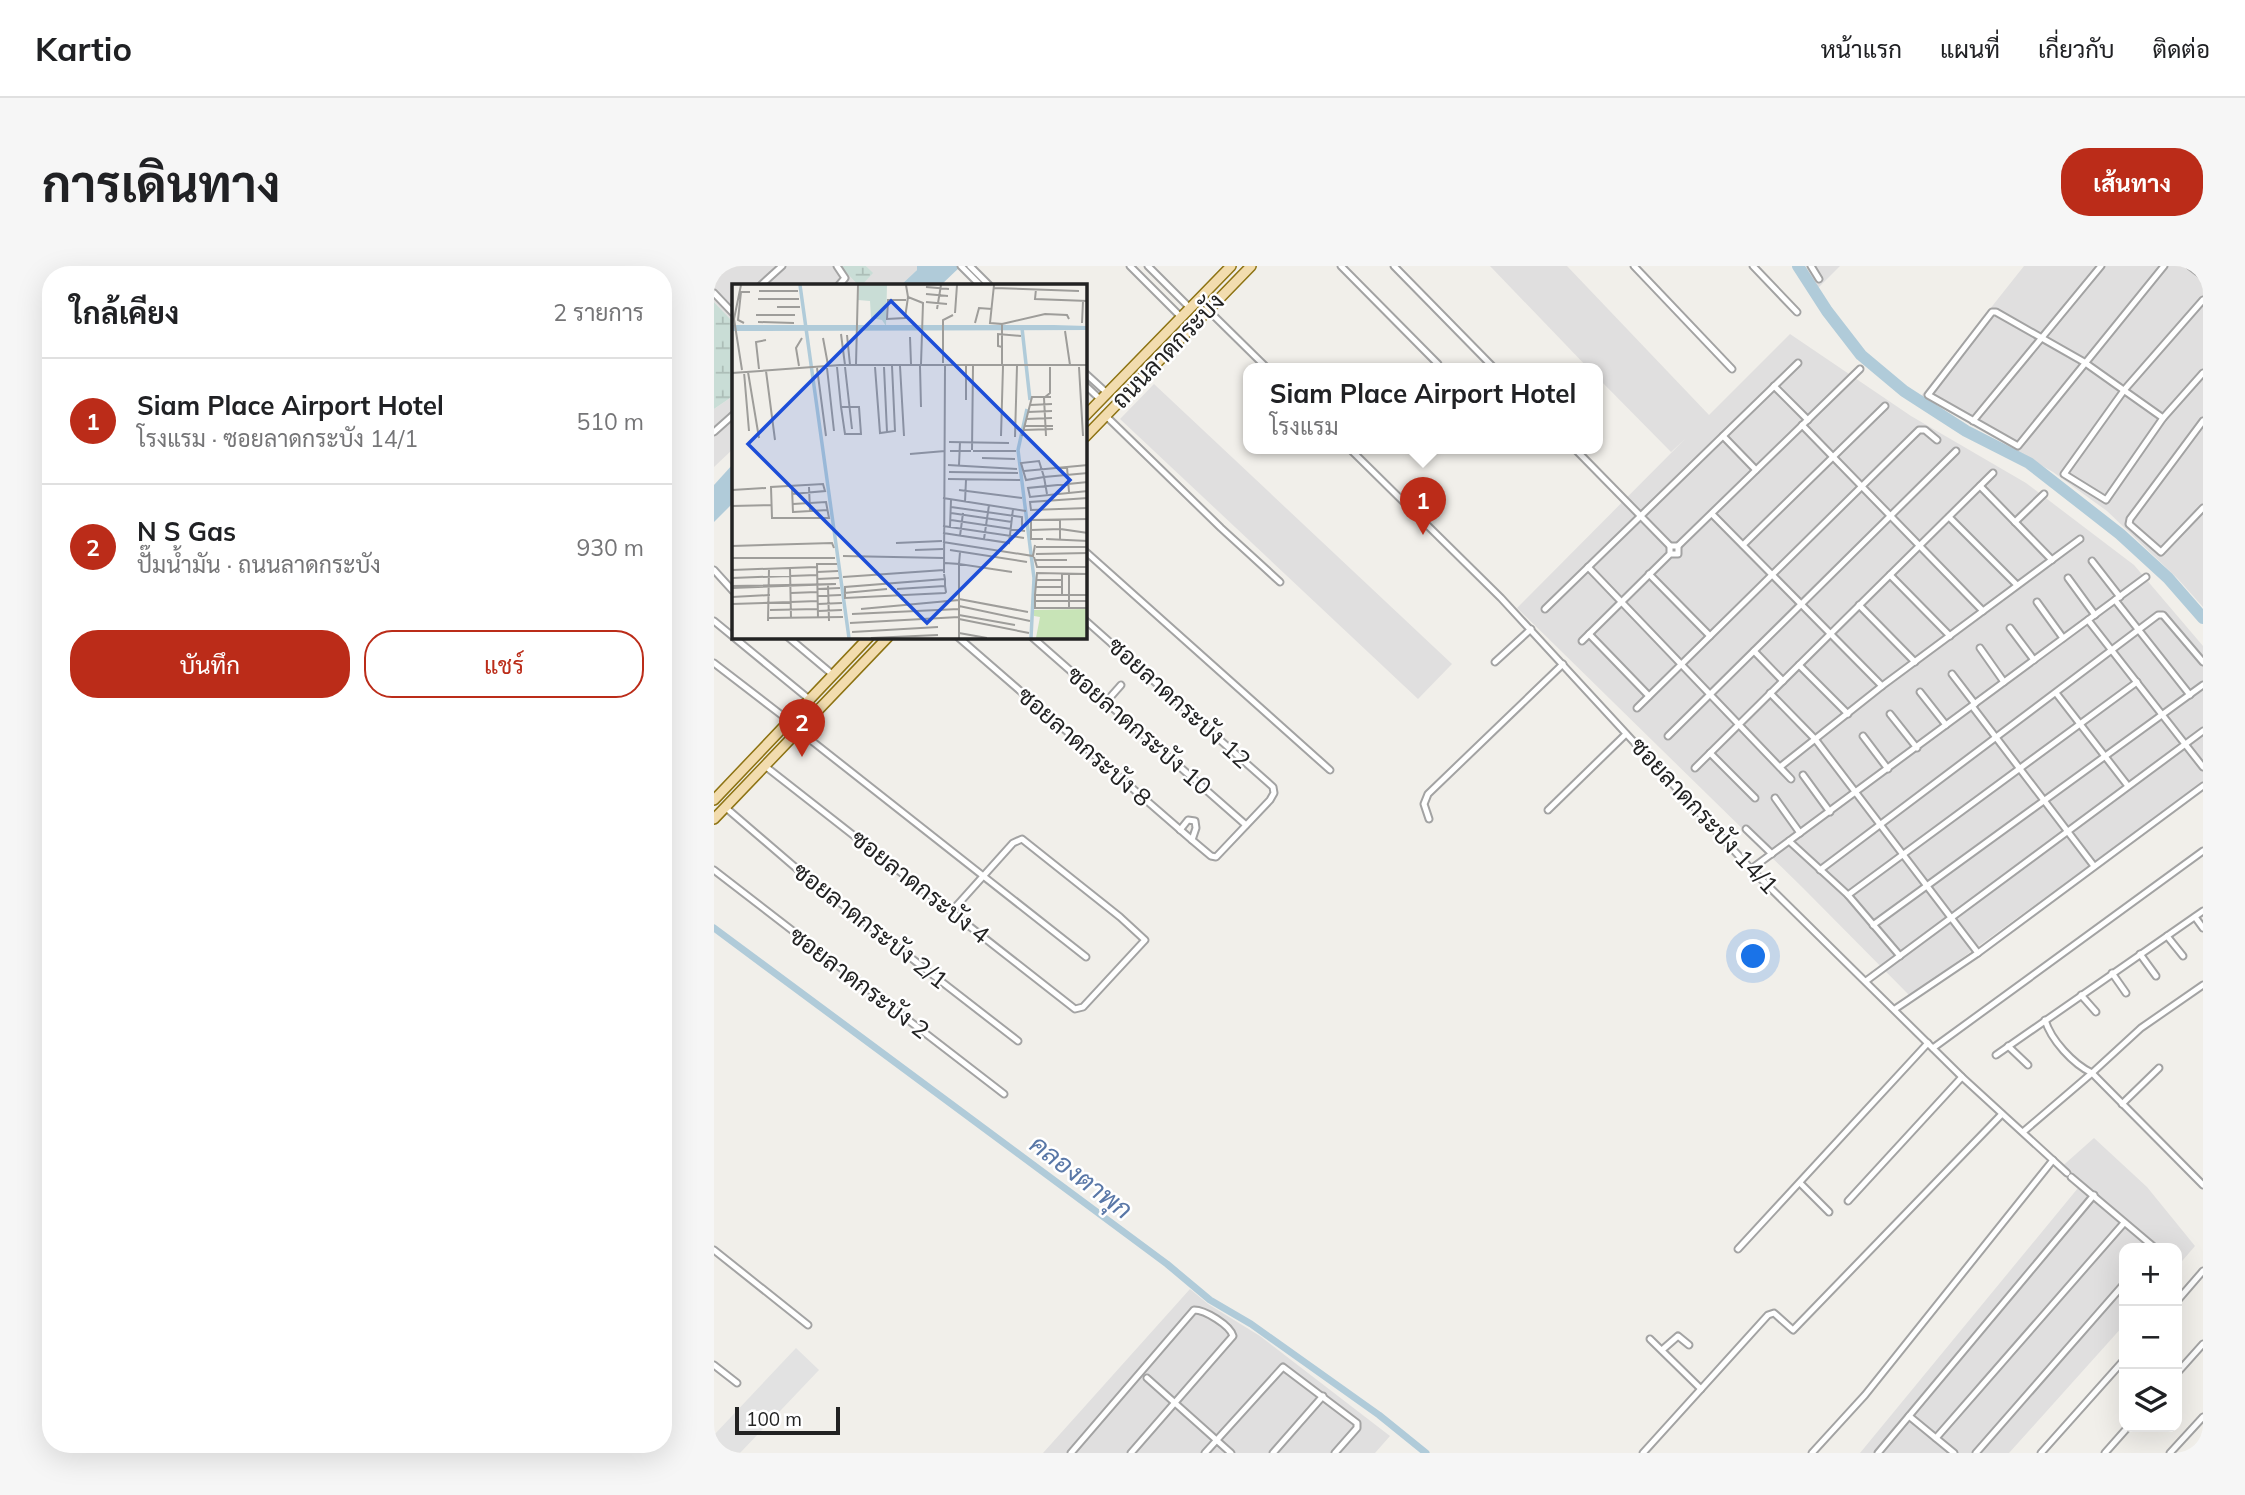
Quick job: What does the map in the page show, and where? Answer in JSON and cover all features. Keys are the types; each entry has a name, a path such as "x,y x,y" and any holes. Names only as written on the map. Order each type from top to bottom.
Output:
{"main road":[{"name":"ถนนลาดกระบัง","path":"1087,414 1231,266"},
{"name":"ถนนลาดกระบัง","path":"1087,435 1251,266"},
{"path":"1104,396 1112,409"},
{"path":"717,793 867,639"},
{"path":"714,819 886,639"}],"street":[{"path":"762,284 782,266"},
{"path":"837,266 845,276 840,284"},
{"path":"961,266 980,282"},
{"path":"970,266 980,282"},
{"path":"1130,266 1181,317"},
{"path":"1148,266 1190,308"},
{"path":"1341,266 1437,363"},
{"path":"1394,266 1489,363"},
{"path":"1634,266 1732,369"},
{"path":"1753,266 1797,313"},
{"path":"1811,266 1819,279"},
{"path":"1973,421 2101,266"},
{"path":"2163,418 2126,389 2084,362 1996,312 1992,313 1928,395 2018,446 2084,362 2164,266"},
{"path":"2190,266 2203,276"},
{"path":"714,293 732,311"},
{"path":"2203,300 2126,389 2064,474 2106,500 2163,418 2203,373"},
{"path":"1208,310 1262,363"},
{"path":"1545,609 1798,363"},
{"path":"1580,454 1670,546 1678,546 1860,369"},
{"path":"1087,375 1104,396"},
{"path":"1087,386 1104,396"},
{"path":"1774,386 1808,420"},
{"path":"1743,545 1885,406"},
{"path":"1112,409 1221,528 1280,582"},
{"path":"714,432 732,416"},
{"path":"2203,421 2130,519 2129,524 2161,552 2203,508"},
{"path":"1802,425 1983,611"},
{"path":"1637,708 1919,430 1925,430 1937,440"},
{"path":"1723,436 1756,470"},
{"path":"1668,736 1956,451"},
{"name":"ซอยลาดกระบัง 14/1","path":"1355,454 1531,629 1751,869 1962,1077 2069,1175 2149,1243"},
{"path":"1695,768 1993,473"},
{"path":"1980,486 2052,560"},
{"path":"2015,522 2043,494"},
{"path":"1712,513 1882,686"},
{"path":"1949,516 2017,585"},
{"path":"1780,767 1882,686 2080,539"},
{"path":"1670,546 1670,554"},
{"path":"1582,641 1670,554 1678,554 1678,546"},
{"path":"1087,553 1330,771"},
{"path":"2092,561 2138,631 2190,695"},
{"path":"1588,567 1790,779"},
{"path":"714,570 732,590"},
{"path":"1649,574 1710,636"},
{"path":"1890,575 1950,636"},
{"path":"1751,869 2146,577"},
{"path":"2067,578 2095,615"},
{"path":"2037,602 2063,638"},
{"path":"1859,605 1915,662"},
{"path":"1820,870 2155,617 2163,615 2203,662"},
{"path":"2088,620 2203,767"},
{"path":"714,621 732,636"},
{"name":"ซอยลาดกระบัง 12","path":"1087,622 1273,787 1274,795 1246,825"},
{"path":"2010,628 2034,660"},
{"path":"1495,662 1531,629"},
{"path":"1589,634 1649,696"},
{"path":"736,639 809,699"},
{"path":"790,639 832,674"},
{"name":"ซอยลาดกระบัง 8","path":"960,639 1211,856 1218,855 1246,825"},
{"name":"ซอยลาดกระบัง 10","path":"1034,639 1246,825"},
{"path":"1980,648 2004,682"},
{"path":"1754,651 1783,681"},
{"path":"714,663 788,720"},
{"path":"1429,819 1424,804 1428,794 1563,664"},
{"path":"1798,665 1848,713"},
{"path":"1952,674 1996,738 2094,866"},
{"path":"1848,895 2137,682"},
{"path":"1106,702 1121,685"},
{"path":"1873,925 2203,685"},
{"path":"1920,692 1946,726"},
{"path":"1770,693 1815,739 1978,953"},
{"path":"2056,693 2128,786"},
{"path":"1889,714 1917,748"},
{"path":"798,730 1086,957"},
{"path":"1866,981 2203,731"},
{"path":"1548,810 1626,734"},
{"path":"1863,736 1888,769"},
{"path":"1710,752 1755,798"},
{"name":"ซอยลาดกระบัง 4","path":"765,765 1075,1009 1083,1007 1143,943 1144,937 1022,839 1013,843 983,877"},
{"path":"1803,775 1830,812"},
{"path":"1895,1009 1978,953 2203,786"},
{"path":"1775,798 1800,833"},
{"name":"ซอยลาดกระบัง 2/1","path":"725,807 803,874 1018,1041"},
{"path":"1180,830 1188,820 1195,821 1192,840"},
{"path":"1746,829 1772,854"},
{"path":"1789,841 1848,895 1900,956"},
{"path":"1738,1249 1931,1045 2203,851"},
{"name":"ซอยลาดกระบัง 2","path":"714,870 1004,1094"},
{"path":"951,912 983,877"},
{"path":"1996,1055 2203,911"},
{"path":"2195,917 2203,928"},
{"path":"2167,936 2183,956"},
{"path":"2140,954 2156,976"},
{"path":"2112,973 2126,993"},
{"path":"2023,1132 2141,1028 2203,985"},
{"path":"2081,995 2095,1012"},
{"path":"2045,1020 2053,1037 2203,1185"},
{"path":"2008,1046 2028,1065"},
{"path":"2122,1104 2159,1068"},
{"path":"1848,1201 1962,1077"},
{"path":"1643,1453 1771,1312 1793,1330 2002,1114"},
{"path":"1812,1453 1865,1395 2053,1160"},
{"path":"1800,1183 1829,1212"},
{"path":"1878,1453 2094,1195"},
{"path":"1937,1438 2124,1223"},
{"path":"714,1250 808,1325"},
{"path":"2182,1295 2203,1271"},
{"path":"1976,1453 2119,1290"},
{"path":"1074,1452 1194,1310 1200,1310 1230,1329 1233,1336 1131,1453"},
{"path":"1662,1350 1678,1336 1689,1345"},
{"path":"1650,1339 1701,1389"},
{"path":"2181,1369 2203,1344"},
{"path":"714,1365 737,1383"},
{"path":"2040,1453 2119,1366"},
{"path":"1205,1453 1282,1367 1323,1396 1358,1426 1335,1453"},
{"path":"1147,1378 1231,1453"},
{"path":"1273,1453 1323,1396"},
{"path":"1909,1416 1954,1453"},
{"path":"2170,1453 2203,1417"},
{"path":"2105,1453 2124,1432"}],"shaded area":[{"path":"714,266 840,266 857,284 732,284 732,321 714,302"},
{"path":"866,266 917,266 917,270 902,284 863,284 872,273"},
{"path":"917,266 961,266 942,284 902,284 917,270"},
{"path":"1490,266 1567,266 1709,415 1790,334 1911,416 2026,483 2134,565 2203,646 2203,782 1910,996 1517,608 1685,439 1671,452 1603,383 1603,363 1583,363"},
{"path":"1806,266 1840,266 1818,288"},
{"path":"2024,266 2203,266 2203,607 2178,579 2107,511 2053,472 1921,396"},
{"path":"1154,384 1452,664 1418,699 1120,419"},
{"path":"732,397 732,450 714,467 714,409"},
{"path":"732,465 732,504 714,522 714,485"},
{"path":"2094,1138 2147,1187 2195,1246 2182,1261 2182,1243 2119,1243 2119,1331 2009,1453 1860,1453 2078,1188 2058,1170"},
{"path":"1190,1289 1208,1304 1260,1336 1390,1436 1375,1453 1043,1453"},
{"path":"796,1348 819,1370 740,1453 714,1453 714,1435"}],"green space":[{"path":"840,266 866,266 873,273 863,284 857,284"},
{"path":"714,302 732,321 732,397 714,409"}],"waterway":[{"path":"1798,266 1827,311 1861,355 1904,391 1966,431 2029,463 2120,534 2168,578 2203,618"},
{"name":"คลองตาพุก","path":"714,928 1167,1264 1210,1300 1251,1324 1379,1415 1426,1453"}],"place":[{"name":"Siam Place Airport Hotel","path":"1423,535"},
{"name":"N S Gas","path":"802,757"}]}
